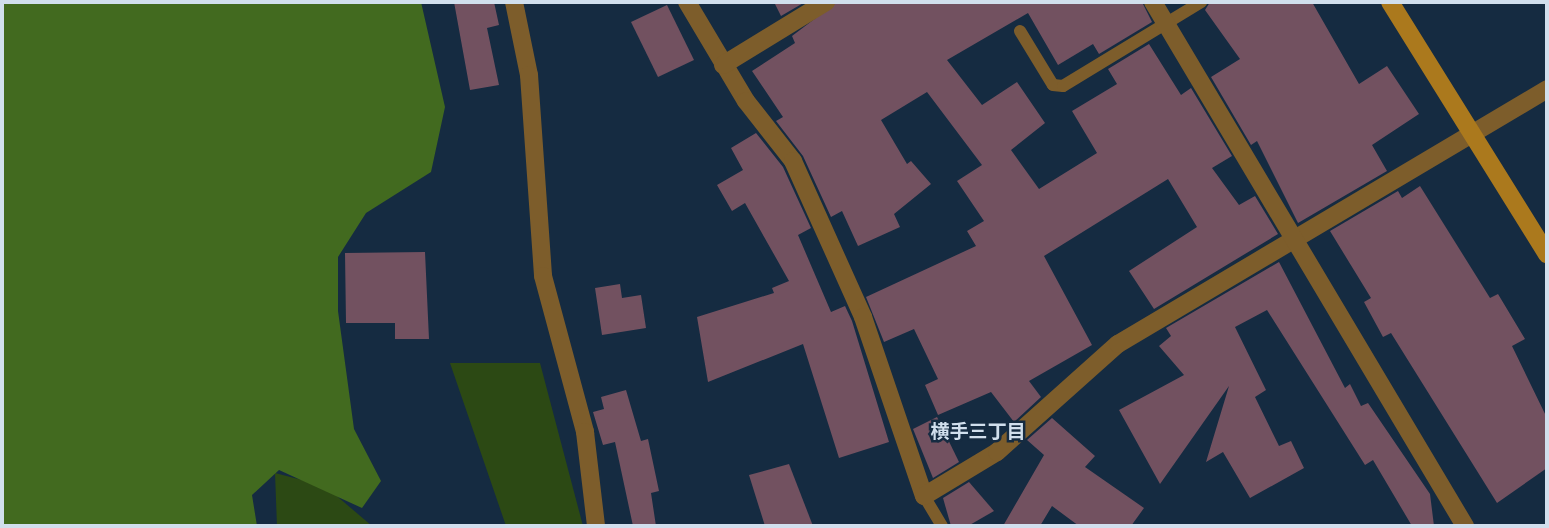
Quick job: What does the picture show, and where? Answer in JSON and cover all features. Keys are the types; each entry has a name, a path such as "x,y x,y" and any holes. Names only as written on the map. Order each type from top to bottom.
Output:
{"street":[{"path":"514,2 529,75 543,276 585,432 596,526"},
{"path":"687,2 723,65 793,161 832,243 924,496 998,452 1118,344 1547,89"},
{"path":"723,65 826,2"},
{"path":"1153,2 1465,526"},
{"path":"1391,2 1547,254"}],"lane":[{"path":"1020,31 1054,85 1063,86 1201,2"},
{"path":"924,496 942,526"}],"green space":[{"path":"2,2 421,2 445,107 431,172 366,213 338,257 338,311 354,429 381,481 362,508 279,470 252,495 257,526 2,526"},
{"path":"450,363 540,363 583,526 506,526"},
{"path":"275,473 325,486 372,526 277,526"}],"building":[{"path":"454,2 494,2 499,25 487,28 499,85 470,90"},
{"path":"774,2 805,2 781,16"},
{"path":"837,2 1142,2 1152,22 1099,54 1093,44 1058,65 1028,13 947,60 982,105 1017,82 1045,123 1011,150 1039,189 1097,153 1072,111 1117,84 1108,69 1149,44 1181,95 1191,88 1232,156 1212,168 1239,205 1255,196 1278,234 1154,309 1129,271 1197,227 1168,179 1044,256 1092,345 1029,381 1041,397 1014,422 991,392 938,415 925,385 938,379 914,329 884,342 866,297 976,246 967,231 984,221 957,181 982,165 927,92 881,120 907,164 911,161 931,184 894,214 900,227 858,246 842,211 831,217 803,156 776,121 783,117 752,71 795,43 792,36"},
{"path":"1210,2 1312,2 1359,84 1387,66 1419,114 1372,145 1387,171 1298,223 1257,141 1251,145 1211,77 1240,59 1205,10"},
{"path":"667,5 694,60 658,77 631,22"},
{"path":"756,133 783,167 811,228 798,235 831,312 845,306 852,321 889,442 839,458 803,344 708,382 697,317 774,293 772,288 789,281 745,203 732,211 717,185 743,170 731,148"},
{"path":"1420,186 1490,298 1498,294 1525,339 1512,346 1547,418 1547,468 1497,503 1391,333 1383,337 1364,302 1371,298 1330,231 1398,191 1402,198"},
{"path":"425,252 429,339 395,339 395,323 346,323 345,253"},
{"path":"1279,262 1345,388 1350,384 1361,406 1368,403 1430,494 1434,526 1412,526 1373,460 1365,465 1267,310 1235,327 1266,390 1255,397 1279,446 1291,441 1304,468 1250,498 1223,452 1206,462 1229,386 1160,484 1119,410 1184,375 1159,346 1171,336 1166,328"},
{"path":"620,284 622,298 641,295 646,328 602,335 595,288"},
{"path":"626,390 641,441 648,439 659,491 651,493 656,526 633,526 615,442 603,445 593,412 604,409 601,397"},
{"path":"937,417 959,462 933,478 913,429"},
{"path":"1052,418 1095,456 1085,467 1144,508 1131,526 1079,526 1052,506 1040,526 1003,526 1044,455 1027,440"},
{"path":"789,464 813,526 765,526 749,475"},
{"path":"969,482 994,511 968,526 951,526 943,498"}],"district":[{"name":"横手三丁目","path":"978,431"}]}
